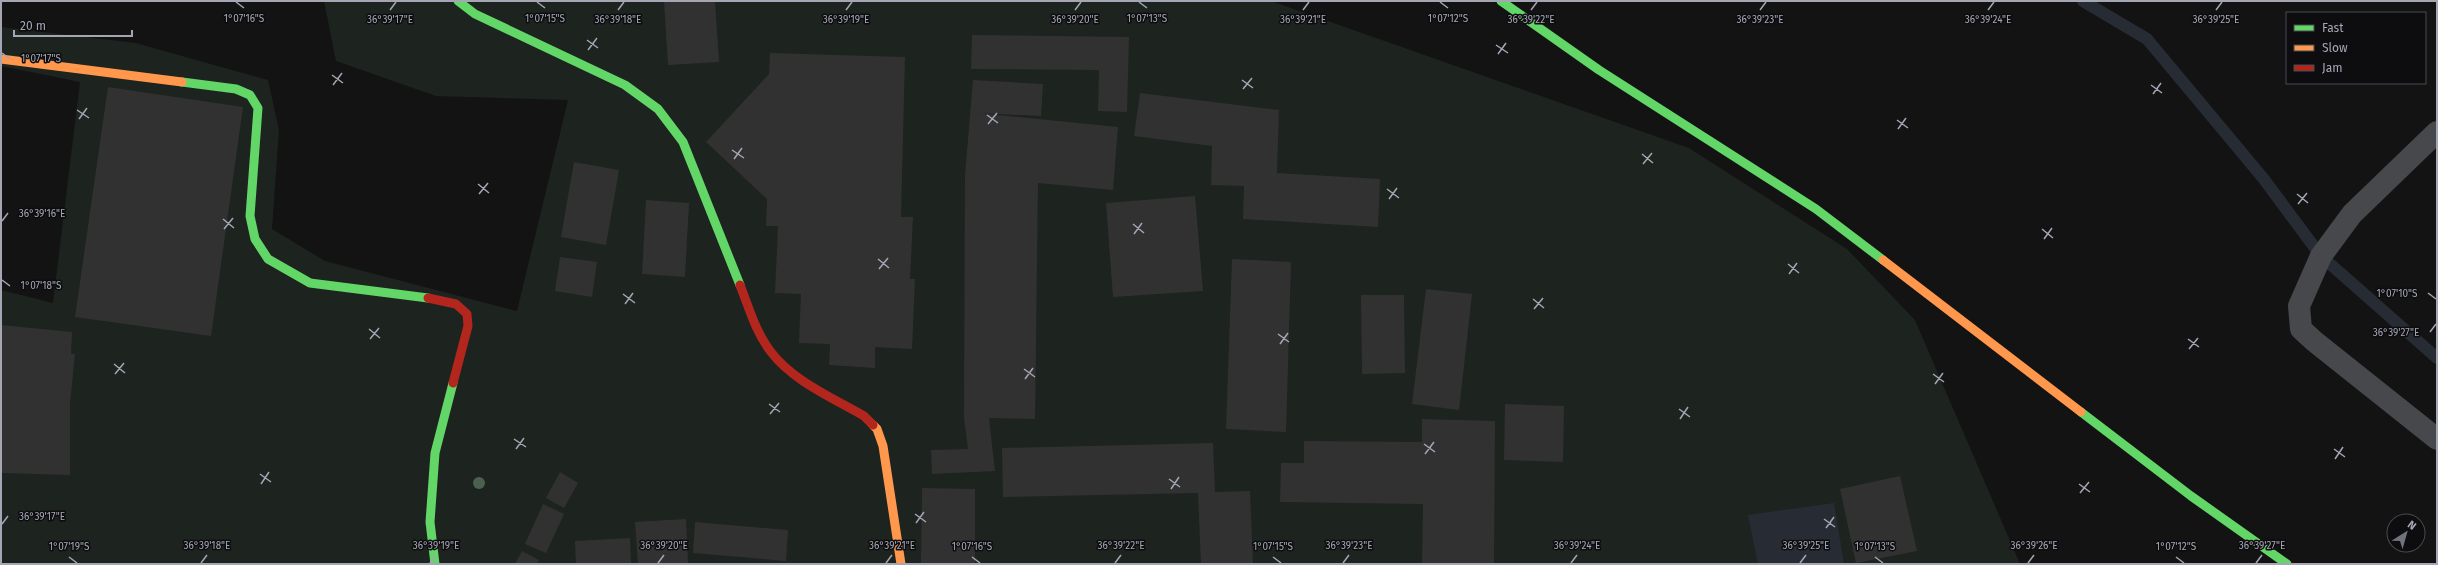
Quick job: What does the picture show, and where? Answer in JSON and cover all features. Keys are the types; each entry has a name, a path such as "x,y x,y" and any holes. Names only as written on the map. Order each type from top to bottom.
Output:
{"street":[{"path":"458,1 475,14 625,85 658,109 683,142 761,337 771,353 793,374 864,416 876,429 883,446 902,564"},
{"path":"1500,1 1599,70 1816,209 2191,496 2287,564"},
{"path":"1,59 236,89 250,96 258,108 250,216 255,239 268,259 310,283 440,300 456,304 467,314 468,326 435,453 430,522 435,564"},
{"path":"2437,132 2352,214 2321,256 2299,306 2301,329 2437,439"}],"shaded area":[{"path":"324,1 1271,1 1689,148 1847,249 1915,320 2020,564 1,564 1,290 53,303 80,82 1,66 1,27 136,43 268,80 279,130 272,229 325,261 517,311 568,100 436,96 336,61"},
{"path":"1834,503 1844,564 1758,564 1748,515"}],"building":[{"path":"664,1 715,1 719,62 668,65"},
{"path":"972,35 1129,37 1127,112 1098,111 1099,70 971,69"},
{"path":"770,53 905,57 901,217 913,217 910,279 915,279 912,349 875,347 875,368 829,365 830,344 799,343 801,294 775,293 778,226 766,226 767,199 706,142 769,74"},
{"path":"973,80 1043,84 1041,116 978,113 1118,127 1113,190 1038,183 1035,419 989,418 995,471 932,474 931,450 968,449 964,418 965,175"},
{"path":"108,87 243,107 211,336 75,317"},
{"path":"1140,93 1279,110 1277,173 1380,179 1378,227 1243,219 1244,186 1211,185 1212,146 1134,136"},
{"path":"574,162 619,170 606,245 561,237"},
{"path":"1195,196 1203,291 1113,297 1106,203"},
{"path":"646,200 689,203 685,277 642,274"},
{"path":"560,257 597,262 592,297 555,291"},
{"path":"1232,259 1291,262 1286,432 1226,429"},
{"path":"1426,289 1472,294 1459,410 1412,404"},
{"path":"1361,295 1404,295 1405,373 1362,374"},
{"path":"1,325 72,332 71,354 75,354 70,404 70,475 1,473"},
{"path":"1505,404 1564,406 1563,462 1504,460"},
{"path":"1422,419 1495,421 1494,564 1422,564 1423,504 1280,502 1281,463 1304,463 1304,441 1422,442"},
{"path":"1213,443 1215,492 1250,491 1253,564 1201,564 1198,493 1003,497 1002,448"},
{"path":"560,472 578,483 564,508 546,498"},
{"path":"1900,476 1917,551 1856,563 1840,489"},
{"path":"922,488 975,489 975,564 921,564"},
{"path":"543,504 564,514 546,553 525,544"},
{"path":"686,519 688,564 638,564 635,522"},
{"path":"695,522 788,530 786,561 693,553"},
{"path":"630,538 631,564 576,564 575,541"},
{"path":"522,551 539,560 537,564 515,564"}],"waterway":[{"path":"2083,1 2147,39 2263,178 2321,256 2437,358"}],"traffic: fast":[{"path":"458,1 475,14 625,85 658,109 683,142 740,285"},
{"path":"1501,1 1599,70 1816,209 1883,260"},
{"path":"182,82 236,89 250,95 258,108 250,216 255,239 268,259 310,283 428,298"},
{"path":"435,564 430,522 435,453 453,383"},
{"path":"2081,412 2191,496 2287,564"}],"traffic: slow":[{"path":"1,59 182,82"},
{"path":"1883,260 2081,412"},
{"path":"873,425 877,429 883,446 901,564"}],"traffic: jam":[{"path":"740,285 761,337 780,362 790,372 814,388 864,416 873,425"},
{"path":"428,298 456,304 467,314 468,326 453,383"}]}
